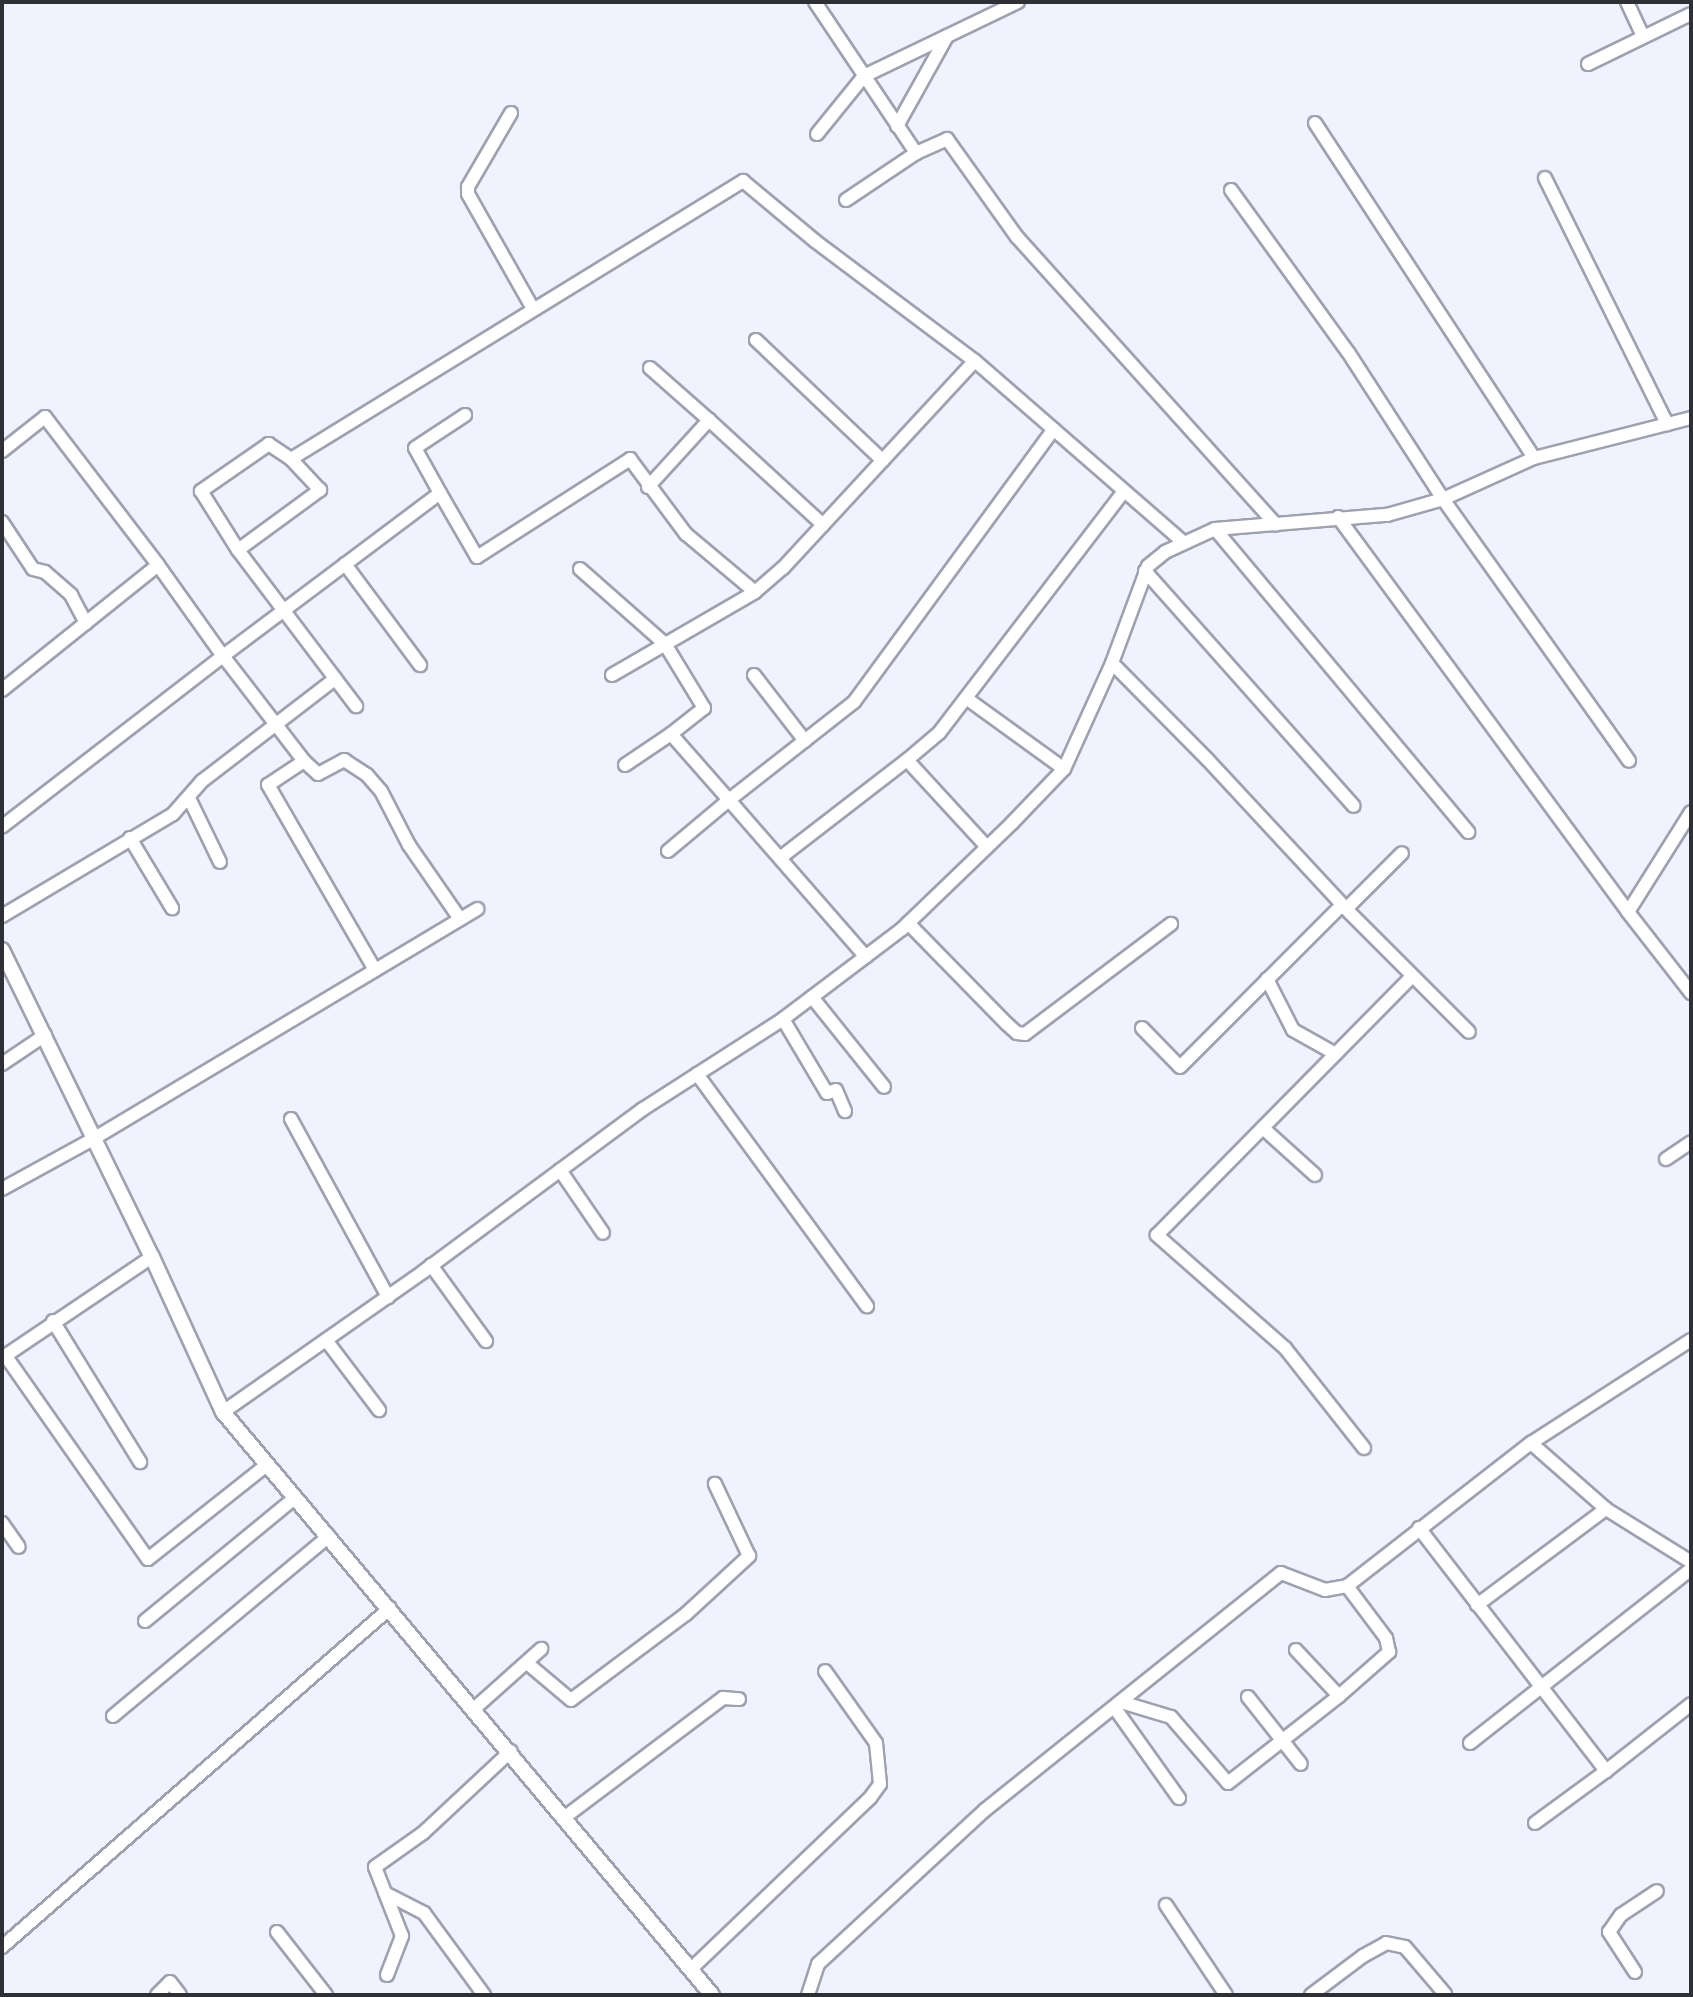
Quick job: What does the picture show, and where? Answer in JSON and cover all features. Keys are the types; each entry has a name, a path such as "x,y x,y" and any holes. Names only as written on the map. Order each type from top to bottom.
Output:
{"street":[{"path":"814,2 916,153"},
{"path":"817,134 864,76 1018,2"},
{"path":"1627,2 1643,37"},
{"path":"1588,64 1691,14"},
{"path":"897,126 948,36"},
{"path":"511,113 468,187 468,194 533,309"},
{"path":"1315,123 1534,458"},
{"path":"846,201 916,153 947,139 1017,237 1276,525"},
{"path":"1545,178 1667,424"},
{"path":"291,459 743,181 815,241 975,361 1185,543"},
{"path":"1231,190 1348,352 1443,499 1629,761"},
{"path":"756,341 883,461"},
{"path":"612,675 755,592 783,568 975,361"},
{"path":"650,368 823,525"},
{"path":"465,415 415,448 477,558 631,459 648,487 686,534 755,592"},
{"path":"2,451 45,417 304,761 318,774 344,760 367,775 381,791 409,845 460,919"},
{"path":"223,1412 388,1297 643,1109 783,1019 908,923 1064,769 1112,663 1145,571 1165,552 1215,530 1387,514 1443,499 1534,458 1691,418"},
{"path":"648,487 709,419"},
{"path":"668,851 854,702 1055,429"},
{"path":"238,550 320,489 291,459 269,444 201,491 238,550 356,706"},
{"path":"779,858 939,733 1123,492"},
{"path":"2,827 440,493"},
{"path":"1338,517 1628,912 1691,993"},
{"path":"2,522 33,569 46,572 71,595 86,623"},
{"path":"1215,530 1468,832"},
{"path":"2,690 158,565"},
{"path":"345,565 421,666"},
{"path":"580,569 665,644 704,708 625,765"},
{"path":"1145,571 1354,806"},
{"path":"1112,663 1207,758 1344,907 1469,1032"},
{"path":"754,675 805,741"},
{"path":"2,916 173,814 202,781 335,678"},
{"path":"966,698 1064,769"},
{"path":"671,734 866,957"},
{"path":"907,760 987,847"},
{"path":"304,761 268,785 375,970"},
{"path":"189,798 220,862"},
{"path":"1628,912 1691,812"},
{"path":"130,838 172,908"},
{"path":"1142,1028 1180,1067 1267,979 1402,853"},
{"path":"2,1189 93,1139 477,909"},
{"path":"908,923 1007,1024 1017,1033 1025,1034 1171,924"},
{"path":"2,950 152,1257 223,1412 475,1708 712,1995"},
{"path":"1364,1447 1286,1348 1157,1235 1412,976"},
{"path":"1267,979 1293,1030 1336,1054"},
{"path":"812,997 884,1087"},
{"path":"783,1019 827,1094 836,1090 845,1111"},
{"path":"2,1063 45,1035"},
{"path":"697,1074 867,1306"},
{"path":"291,1119 388,1297"},
{"path":"1263,1128 1315,1175"},
{"path":"1667,1159 1691,1142"},
{"path":"560,1170 603,1233"},
{"path":"152,1257 53,1321 4,1357 148,1559 268,1464"},
{"path":"431,1265 486,1341"},
{"path":"53,1321 140,1462"},
{"path":"326,1340 379,1410"},
{"path":"808,1995 818,1964 985,1810 1281,1573 1325,1591 1347,1586 1531,1443 1691,1340"},
{"path":"1531,1443 1606,1509 1691,1562"},
{"path":"527,1663 571,1700 687,1614 749,1556 715,1484"},
{"path":"145,1621 296,1497"},
{"path":"1477,1605 1606,1509"},
{"path":"2,1523 19,1547"},
{"path":"1419,1528 1606,1771"},
{"path":"113,1716 329,1536"},
{"path":"1470,1743 1691,1569"},
{"path":"1117,1704 1171,1717 1228,1783 1339,1696 1389,1652 1386,1638 1347,1586"},
{"path":"2,1947 390,1608"},
{"path":"475,1708 541,1648"},
{"path":"1296,1650 1339,1696"},
{"path":"691,1969 870,1798 880,1784 876,1743 825,1671"},
{"path":"1248,1697 1301,1764"},
{"path":"565,1817 723,1698 739,1699"},
{"path":"1117,1704 1179,1798"},
{"path":"1535,1823 1691,1704"},
{"path":"387,1975 402,1936 375,1867 423,1833 511,1751"},
{"path":"1635,1972 1609,1932 1621,1915 1657,1891"},
{"path":"385,1893 424,1913 484,1995"},
{"path":"1166,1905 1226,1995"},
{"path":"277,1932 326,1995"},
{"path":"1311,1995 1363,1956 1386,1943 1405,1947 1445,1994"},
{"path":"157,1995 170,1982 180,1995"}]}
